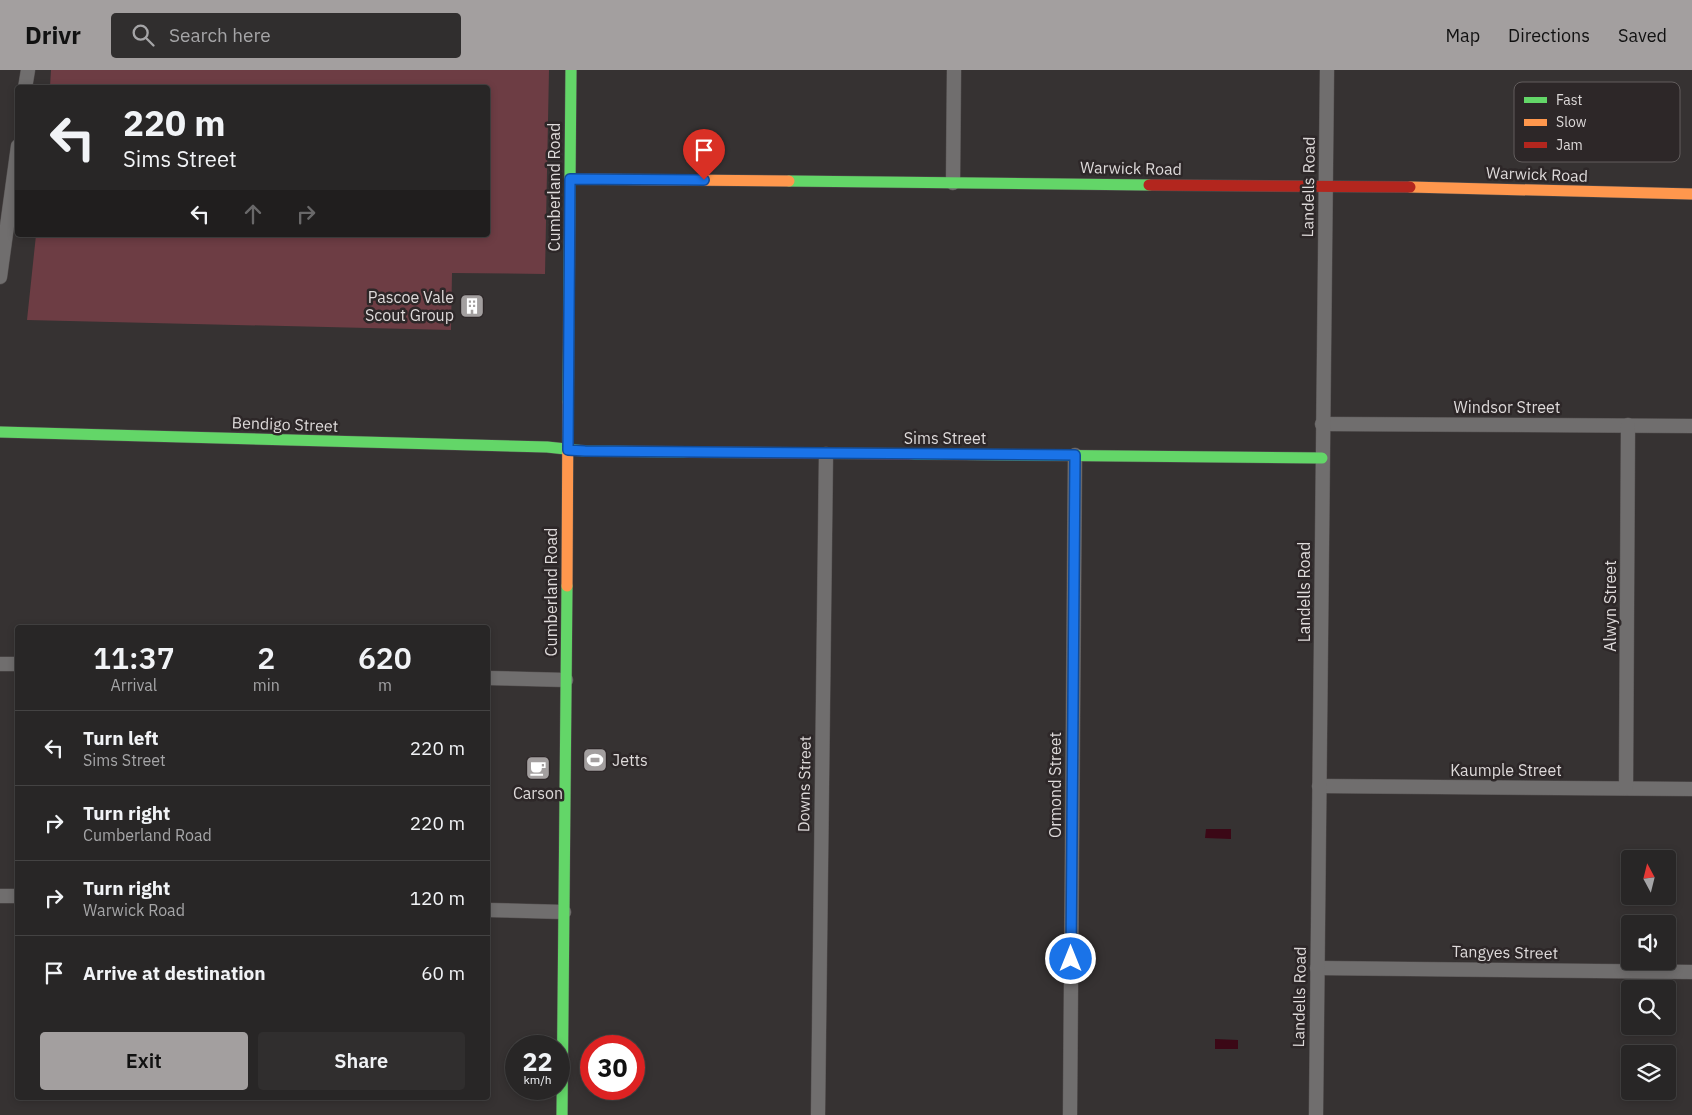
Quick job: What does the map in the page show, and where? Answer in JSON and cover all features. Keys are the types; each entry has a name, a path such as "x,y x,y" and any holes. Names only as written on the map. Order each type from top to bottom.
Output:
{"street":[{"path":"26,85 28,70"},
{"name":"Cumberland Road","path":"562,1115 571,70"},
{"path":"953,183 954,70"},
{"name":"Landells Road","path":"1316,1115 1327,70"},
{"path":"0,277 15,168"},
{"name":"Warwick Road","path":"570,179 1326,185 1692,194"},
{"name":"Windsor Street","path":"1322,424 1692,426"},
{"name":"Alwyn Street","path":"1626,788 1628,425"},
{"name":"Bendigo Street","path":"0,432 552,447 568,450"},
{"name":"Sims Street","path":"568,450 1322,458"},
{"name":"Downs Street","path":"818,1115 826,454"},
{"name":"Ormond Street","path":"1070,1115 1075,455"},
{"path":"0,664 15,664"},
{"path":"490,678 566,680"},
{"name":"Kaumple Street","path":"1319,786 1692,789"},
{"path":"0,896 15,896"},
{"path":"490,910 564,912"},
{"name":"Tangyes Street","path":"1317,968 1692,972"}],"shaded area":[{"path":"51,70 549,70 545,274 452,273 451,330 27,320 36,237 490,237 490,85 50,85"},
{"path":"1206,829 1231,829 1231,839 1205,838"},
{"path":"1215,1039 1238,1040 1238,1049 1215,1049"}],"traffic: fast":[{"path":"568,402 571,70"},
{"path":"789,181 1149,185"},
{"path":"0,432 547,447 585,451 686,452"},
{"path":"911,454 1322,458"},
{"path":"562,1115 567,586"}],"traffic: slow":[{"path":"570,179 789,181"},
{"path":"1410,187 1692,194"},
{"path":"567,586 568,402"}],"traffic: jam":[{"path":"1149,185 1410,187"},
{"path":"686,452 911,454"}],"place":[{"name":"Pascoe Vale Scout Group","path":"472,306"},
{"name":"Jetts","path":"595,760"},
{"name":"Carson","path":"538,768"}],"route":[{"path":"704,180 570,179 568,450 1075,455 1071,959"}]}
